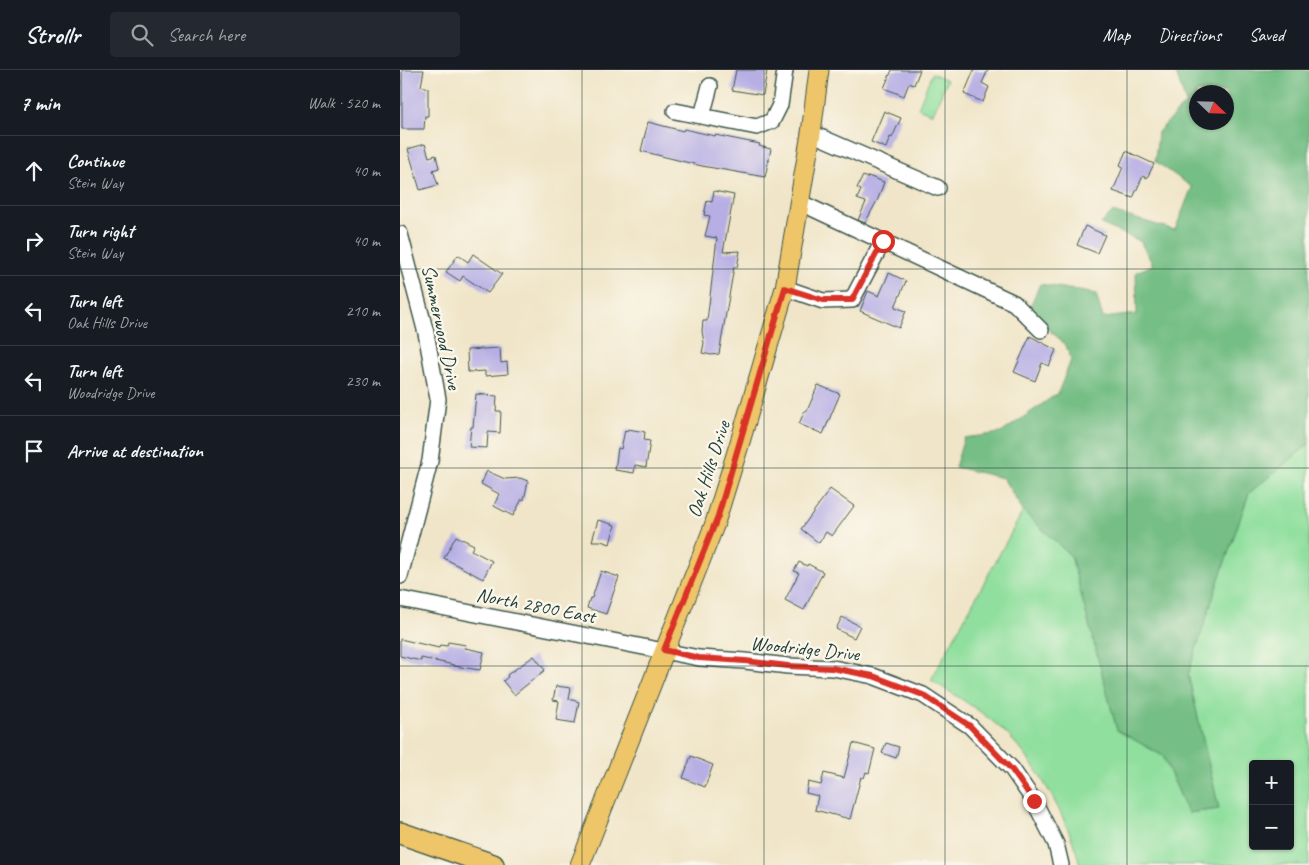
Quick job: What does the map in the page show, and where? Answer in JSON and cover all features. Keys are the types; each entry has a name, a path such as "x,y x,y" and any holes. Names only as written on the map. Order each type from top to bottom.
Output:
{"highway":[{"path":"400,834 493,865"}],"main road":[{"name":"Oak Hills Drive","path":"580,865 718,516 785,288 811,133 819,70"}],"street":[{"path":"675,111 757,127 772,121 780,106 785,70"},
{"path":"702,116 710,86"},
{"path":"811,133 938,188"},
{"path":"800,202 1014,303 1041,330"},
{"name":"Summerwood Drive","path":"400,234 426,334 438,399 430,461 400,576"},
{"path":"785,288 823,300 852,300 883,241"},
{"name":"North 2800 East","path":"400,599 664,650"},
{"name":"Woodridge Drive","path":"664,650 699,658 832,668 873,676 923,695 970,726 1012,770 1034,801 1056,844 1061,865"}],"green space":[{"path":"1179,70 1205,70 1207,73 1212,70 1309,70 1309,444 1249,493 1219,579 1188,674 1219,809 1188,813 1163,756 1117,730 1071,556 1023,511 1003,478 955,467 964,438 1001,433 1058,393 1071,360 1066,345 1028,311 1040,284 1096,294 1103,318 1137,314 1136,272 1153,265 1140,241 1101,224 1112,212 1175,230 1192,187 1155,161 1158,132 1186,103 1176,73"},
{"path":"932,73 947,80 933,114 918,108"},
{"path":"1309,444 1309,865 1080,865 1069,831 1052,796 1020,749 991,720 931,680 1023,511 1071,556 1117,730 1163,756 1188,813 1219,809 1188,674 1249,493"}],"building":[{"path":"402,70 424,70 421,86 428,88 428,116 425,116 424,129 402,129"},
{"path":"736,70 767,70 763,95 732,90"},
{"path":"892,70 920,70 914,85 909,83 904,96 884,88"},
{"path":"974,70 988,70 982,83 989,87 983,102 964,94"},
{"path":"884,111 901,118 886,148 871,142"},
{"path":"648,122 683,131 684,129 760,144 759,146 771,149 765,177 702,166 641,151"},
{"path":"425,144 429,157 436,155 439,168 433,170 438,185 420,190 408,149"},
{"path":"1126,151 1154,164 1147,178 1143,176 1133,198 1113,191 1123,167 1120,165"},
{"path":"863,176 884,182 878,199 865,223 858,220 866,202 857,199 861,190 857,188"},
{"path":"714,191 734,195 723,252 740,251 737,268 734,267 719,354 711,355 702,353 704,343 702,331 703,321 707,321 717,238 705,236 710,216 704,215 707,201 712,202"},
{"path":"1085,226 1105,235 1097,253 1077,245"},
{"path":"473,254 502,274 488,293 463,276 460,281 446,272 458,255 468,262"},
{"path":"889,273 906,281 895,307 906,311 899,328 860,311 868,291 879,296"},
{"path":"1030,336 1056,350 1049,366 1042,363 1035,381 1014,372"},
{"path":"500,348 501,363 507,362 508,374 485,376 485,371 468,372 467,350"},
{"path":"818,385 840,394 823,434 799,424"},
{"path":"476,394 497,396 496,411 501,411 500,433 488,432 487,448 469,447"},
{"path":"628,429 645,432 644,440 650,441 646,467 635,465 634,473 615,470 618,448 621,449 625,430 627,431"},
{"path":"487,471 505,479 520,478 528,481 524,500 522,499 513,516 494,506 499,494 481,484"},
{"path":"830,489 854,506 832,536 826,532 819,543 801,529"},
{"path":"598,520 615,525 610,544 592,541"},
{"path":"456,536 474,545 471,550 492,561 483,579 444,558"},
{"path":"799,562 807,566 808,564 823,572 804,610 785,600 799,573 794,571"},
{"path":"601,571 619,577 606,614 587,608"},
{"path":"842,617 860,626 854,638 836,629"},
{"path":"400,639 439,648 440,645 447,646 448,642 466,645 465,648 484,652 480,670 421,658 421,661 400,656"},
{"path":"534,656 545,670 514,695 503,681 508,677 507,675"},
{"path":"556,686 571,688 569,699 579,702 575,723 556,720 559,701 553,700"},
{"path":"853,743 875,749 869,773 866,772 864,778 861,777 850,819 815,810 818,796 806,793 808,782 821,785 824,773 844,778"},
{"path":"886,743 899,747 896,758 882,753"},
{"path":"691,756 713,765 705,787 683,778"}],"route":[{"path":"883,241 852,300 823,300 785,288 718,516 664,650 699,658 832,668 873,676 923,695 970,726 1012,770 1034,801"}]}
